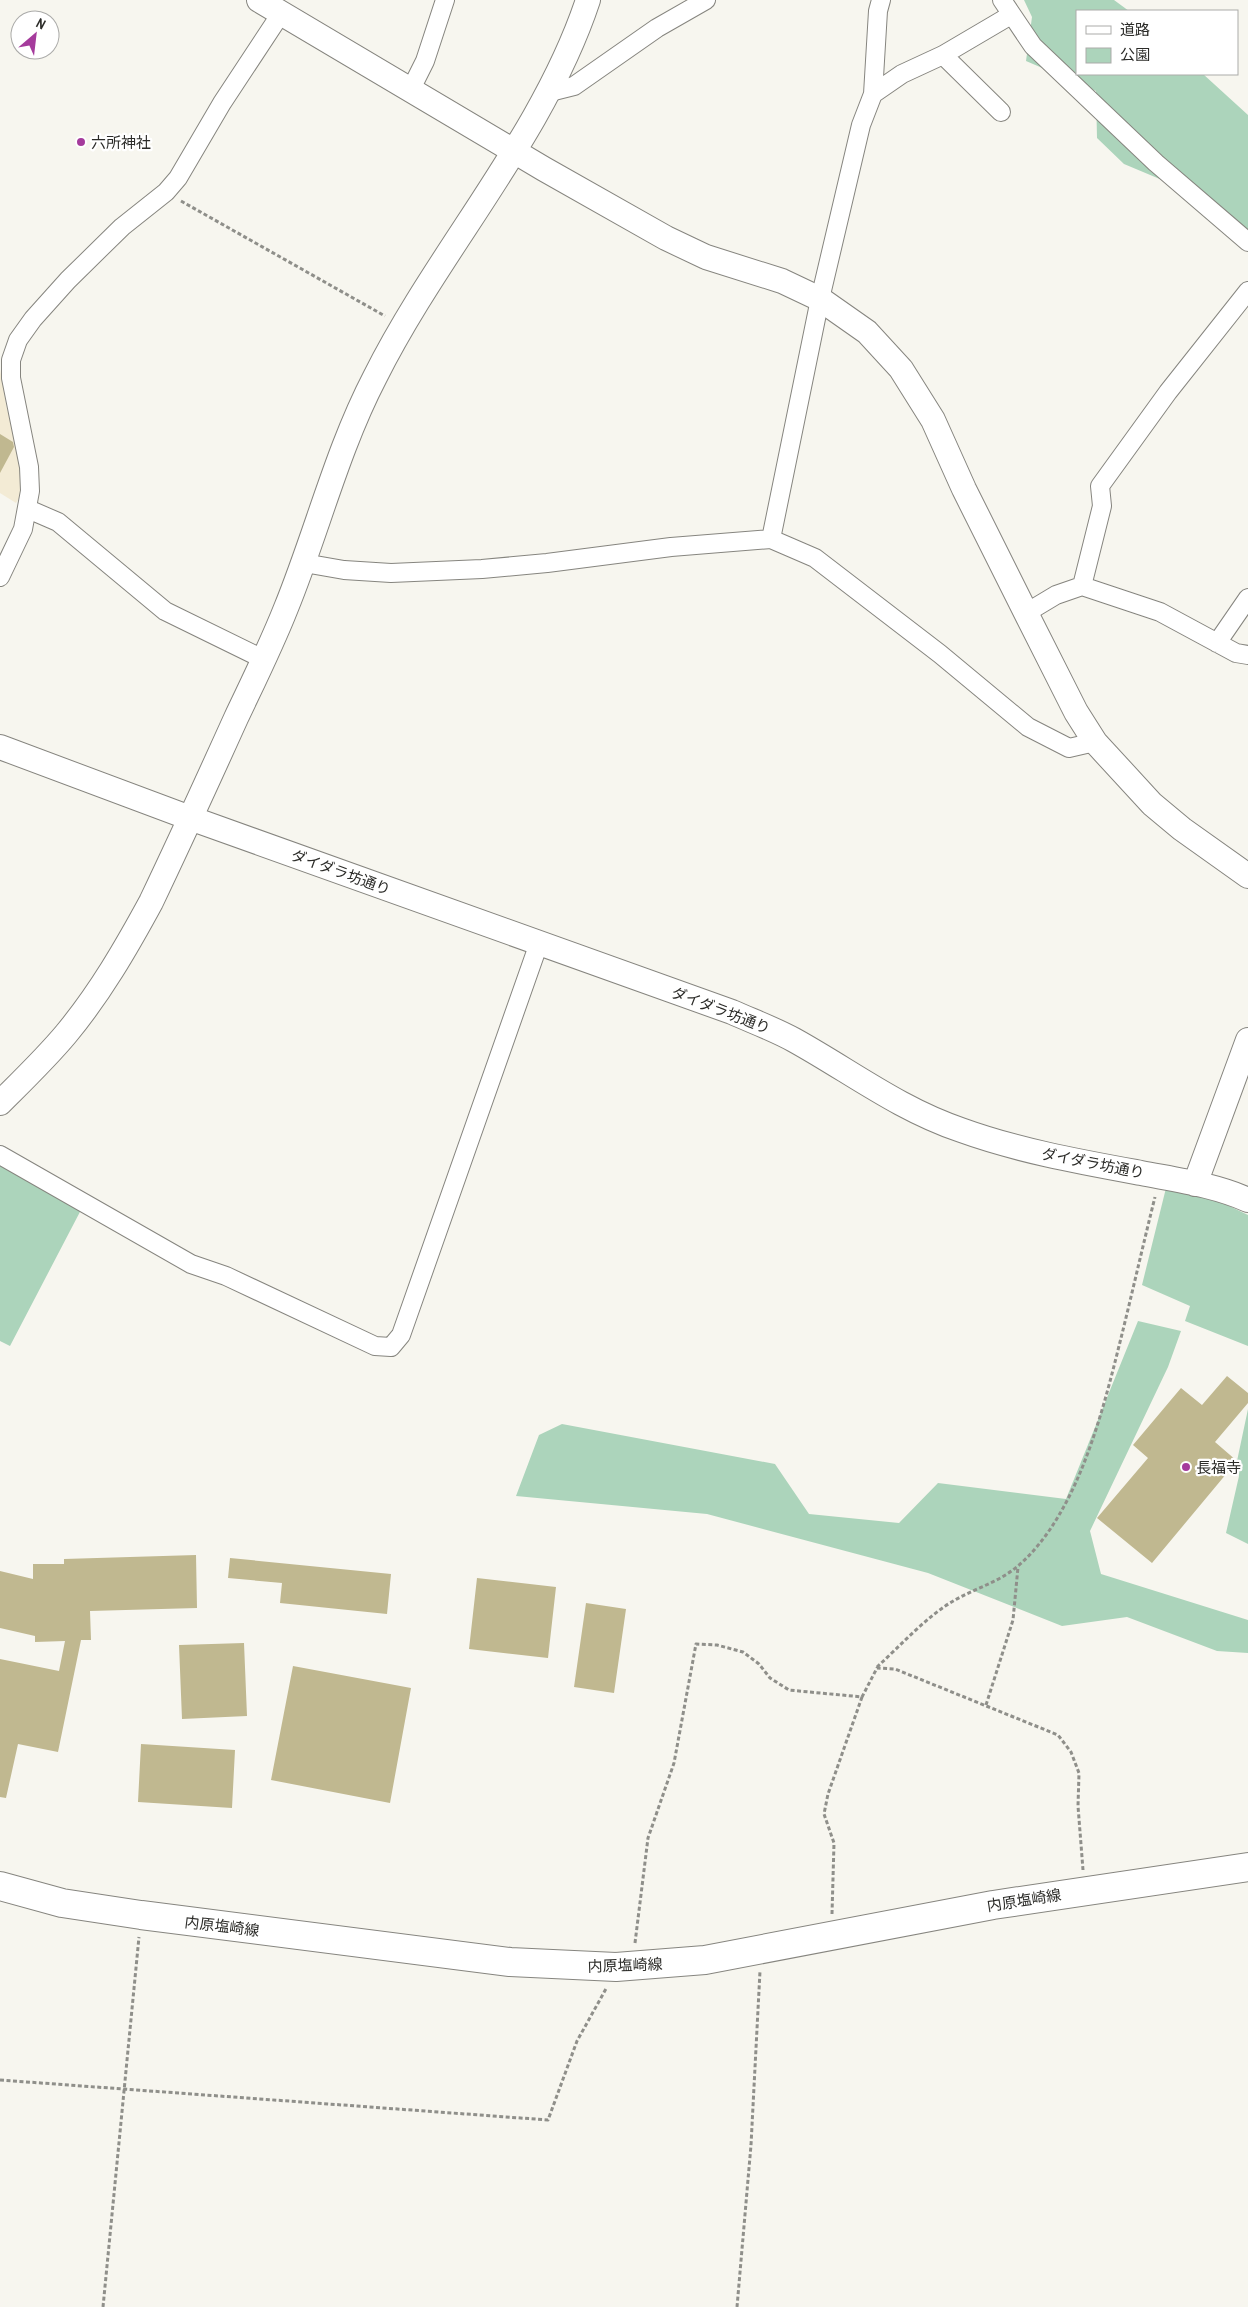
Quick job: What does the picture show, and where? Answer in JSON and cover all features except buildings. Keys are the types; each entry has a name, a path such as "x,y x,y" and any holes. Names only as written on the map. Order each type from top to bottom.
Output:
{"main road":[{"name":"内原塩崎線","path":"0,1886 62,1903 141,1915 510,1962 624,1967 705,1960 1085,1890 1248,1868"}],"street":[{"path":"258,0 282,12 513,150 666,238 706,257 782,281 820,299 867,332 901,369 933,420 964,489 1026,613 1076,712 1095,742 1152,804 1182,829 1248,876"},
{"path":"411,89 425,61 445,0"},
{"path":"0,1103 66,1034 99,990 128,944 151,902 264,659 304,563 360,408 403,326 550,92 578,32 588,0"},
{"path":"550,92 574,86 656,28 706,0"},
{"path":"771,539 820,299 860,125 873,94 878,11 881,0"},
{"path":"1002,0 1040,53 1156,162 1248,242"},
{"path":"0,577 23,529 30,491 29,468 10,378 11,360 18,340 33,319 68,280 122,227 166,192 178,178 222,103 282,12"},
{"path":"873,94 902,74 944,55 1011,15"},
{"path":"944,55 1001,112"},
{"path":"1082,586 1102,506 1100,486 1168,392 1248,291"},
{"path":"28,509 58,522 165,612 264,659"},
{"path":"304,563 344,570 391,573 482,569 547,563 671,547 771,539 815,558 940,654 1028,727 1069,748 1095,742"},
{"path":"1026,613 1056,595 1082,586 1160,612 1236,653 1248,655"},
{"path":"1217,642 1248,598"},
{"name":"ダイダラ坊通り","path":"0,747 190,818 732,1012 794,1040 886,1096 959,1130 1026,1149 1195,1184 1234,1194 1248,1200"},
{"path":"0,1155 191,1264 226,1276 375,1346 391,1347 401,1335 539,943"},
{"path":"1195,1184 1248,1040"}],"path":[{"path":"166,192 403,326"},
{"path":"833,1935 831,1909 834,1842 824,1814 828,1794 862,1697 877,1668 913,1633 954,1600 988,1586 1018,1566 1053,1526 1077,1479 1096,1430 1160,1176"},
{"path":"986,1705 1013,1620 1018,1566"},
{"path":"0,2080 548,2120 578,2041 611,1980 624,1967 635,1936 648,1838 674,1763 696,1644 717,1645 743,1652 759,1664 770,1678 789,1690 862,1697"},
{"path":"877,1668 895,1669 1058,1735 1071,1752 1078,1773 1078,1806 1085,1890"},
{"path":"102,2307 141,1915"},
{"path":"736,2307 751,2145 762,1949"}],"shaded area":[{"path":"0,369 7,410 21,444 25,489 16,503 0,493"}],"green space":[{"path":"1024,0 1114,0 1128,10 1076,10 1076,75 1204,75 1248,115 1248,230 1217,203 1124,164 1097,138 1096,91 1026,61 1032,17"},
{"path":"0,1159 82,1208 10,1346 0,1341"},
{"path":"1166,1188 1223,1203 1248,1215 1248,1346 1185,1321 1190,1306 1142,1285"},
{"path":"1138,1321 1181,1331 1168,1367 1090,1531 1101,1574 1248,1620 1248,1653 1217,1651 1127,1617 1062,1626 928,1573 707,1514 516,1496 539,1435 562,1424 775,1464 809,1514 899,1523 938,1483 1066,1499"},
{"path":"1248,1409 1248,1544 1226,1533 1239,1476 1237,1461"}],"place":[{"name":"六所神社","path":"81,142"},
{"name":"長福寺","path":"1186,1467"}]}
